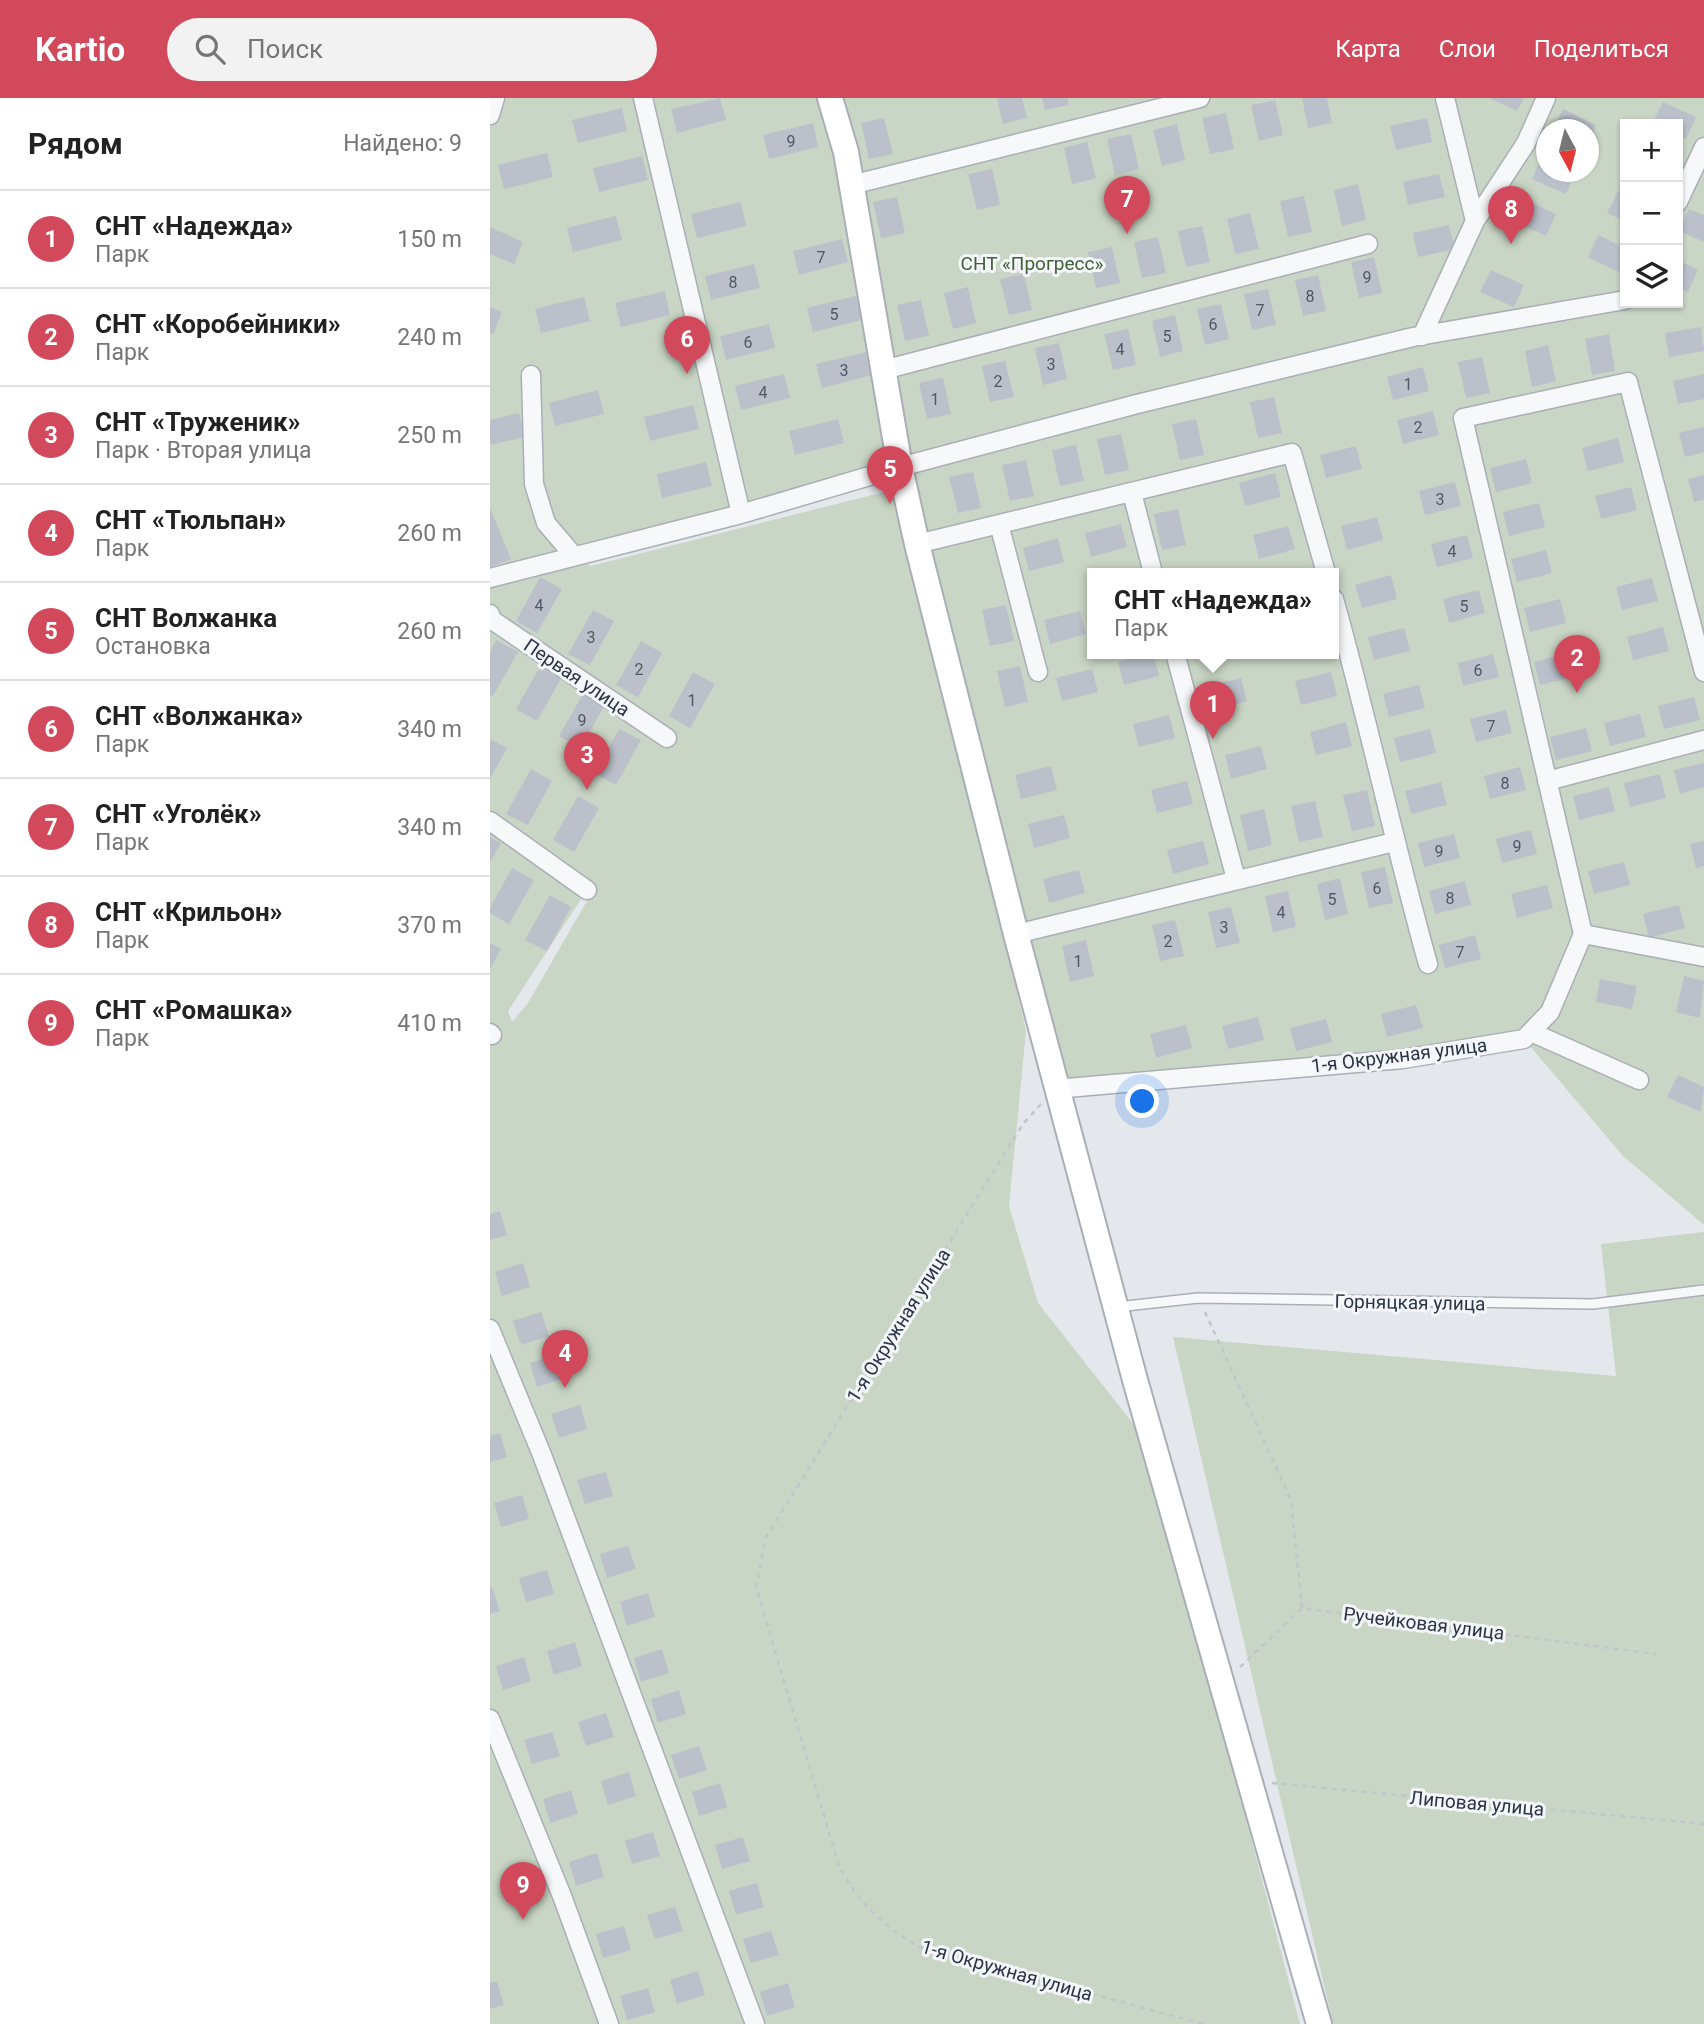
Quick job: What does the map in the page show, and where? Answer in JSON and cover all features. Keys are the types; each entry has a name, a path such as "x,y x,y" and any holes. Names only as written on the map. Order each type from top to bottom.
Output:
{"street":[{"path":"490,115 495,98"},
{"path":"643,98 741,514"},
{"path":"830,98 846,152 900,467 917,544 1055,1089 1319,2024"},
{"path":"851,185 1200,98"},
{"path":"1445,98 1475,221"},
{"path":"1422,336 1475,221 1526,143 1546,98"},
{"path":"1683,192 1704,148"},
{"path":"883,370 1368,244"},
{"path":"490,578 741,514 900,467 1137,404 1422,336 1620,301"},
{"path":"531,375 534,484 545,523 574,556"},
{"path":"1639,1080 1531,1032 1550,1012 1583,934 1463,418 1628,382 1704,672"},
{"path":"917,544 1293,453 1325,568"},
{"path":"1132,493 1152,568"},
{"path":"999,524 1038,672"},
{"name":"Первая улица","path":"490,614 492,620 667,738"},
{"path":"1339,617 1359,688 1394,842 1428,964"},
{"path":"1177,659 1236,879"},
{"path":"1547,781 1704,740"},
{"path":"490,821 587,890"},
{"path":"1016,934 1394,842"},
{"path":"1583,934 1704,957"},
{"name":"1-я Окружная улица","path":"1055,1089 1403,1059 1524,1039 1531,1032"},
{"path":"490,1329 542,1455 755,2024"},
{"path":"490,1719 609,2024"}],"lane":[{"name":"Горняцкая улица","path":"1115,1307 1198,1298 1593,1304 1704,1290"}],"path":[{"name":"1-я Окружная улица","path":"1055,1089 1023,1124 766,1537 756,1587 839,1866 855,1894 883,1924 918,1947 1203,2024"},
{"path":"1198,1298 1291,1500 1302,1608 1222,1684"},
{"name":"Ручейковая улица","path":"1302,1608 1656,1654"},
{"name":"Липовая улица","path":"1251,1782 1704,1824"}],"green space":[{"name":"СНТ «Прогресс»","path":"490,98 1704,98 1704,1225 1623,1156 1524,1039 1055,1089 900,467 574,556 591,566 896,489 972,790 1026,1031 1009,1206 1038,1303 1146,1440 1300,2024 490,2024","holes":["587,890 591,894 528,1003 512,1022 508,1011"]},
{"path":"1704,1232 1704,2024 1333,2024 1173,1337 1616,1376 1601,1244"}],"building":[{"path":"720,98 726,120 677,133 671,109"},
{"path":"997,98 1022,98 1027,118 1003,124"},
{"path":"1042,98 1067,98 1069,105 1045,110"},
{"path":"1302,98 1327,98 1332,123 1308,128"},
{"path":"1489,98 1524,98 1517,111"},
{"path":"1275,100 1283,135 1259,141 1251,105"},
{"path":"1663,102 1696,117 1686,139 1683,138 1683,119 1654,119"},
{"path":"622,108 627,131 578,143 572,120"},
{"path":"1563,109 1584,119 1558,119"},
{"path":"1226,113 1234,149 1210,154 1202,118"},
{"path":"884,118 893,154 869,159 861,123"},
{"path":"1427,118 1432,142 1396,150 1390,126"},
{"path":"813,123 818,147 769,159 763,135"},
{"path":"1177,124 1185,160 1162,166 1153,130"},
{"path":"1131,134 1139,169 1115,175 1107,139"},
{"path":"1087,142 1096,178 1072,184 1064,148"},
{"path":"547,153 553,177 504,189 498,165"},
{"path":"642,156 648,180 599,192 593,168"},
{"path":"992,169 1000,205 977,210 968,174"},
{"path":"1439,174 1445,197 1408,205 1403,182"},
{"path":"1539,182 1571,182 1566,194"},
{"path":"1358,184 1366,220 1342,226 1334,190"},
{"path":"1618,191 1620,219 1607,213"},
{"path":"1304,196 1312,232 1288,237 1280,201"},
{"path":"897,197 905,233 881,238 873,202"},
{"path":"1522,198 1556,214 1546,236 1512,220"},
{"path":"741,202 746,226 697,238 691,214"},
{"path":"1689,209 1704,215 1704,242 1683,233 1683,222"},
{"path":"1250,213 1259,249 1235,254 1227,219"},
{"path":"616,216 622,240 573,252 567,228"},
{"path":"1449,225 1455,249 1418,257 1413,233"},
{"path":"1202,226 1210,262 1186,267 1178,231"},
{"path":"490,227 523,242 514,264 490,254"},
{"path":"1598,235 1620,246 1620,273 1588,257"},
{"path":"1158,237 1166,273 1142,278 1134,242"},
{"path":"842,239 848,262 799,275 793,251"},
{"path":"1112,247 1120,283 1096,288 1088,252"},
{"path":"1374,257 1382,293 1359,298 1351,262"},
{"path":"1683,262 1698,270 1688,292 1683,290"},
{"path":"754,264 760,288 711,300 705,276"},
{"path":"1491,270 1524,285 1514,307 1480,292"},
{"path":"1024,274 1032,310 1009,315 1000,279"},
{"path":"1318,275 1326,311 1303,316 1295,280"},
{"path":"968,287 976,323 953,329 944,293"},
{"path":"1268,289 1276,325 1252,330 1244,294"},
{"path":"665,291 670,315 621,327 615,303"},
{"path":"856,296 862,320 813,332 807,308"},
{"path":"584,297 590,321 541,333 535,309"},
{"path":"921,300 929,336 905,341 897,305"},
{"path":"1221,304 1229,339 1205,345 1197,309"},
{"path":"490,307 502,312 493,334 490,333"},
{"path":"1175,315 1183,351 1160,357 1152,321"},
{"path":"769,324 775,348 726,360 720,336"},
{"path":"1701,327 1704,351 1669,357 1665,333"},
{"path":"1128,329 1136,365 1113,370 1104,334"},
{"path":"1609,334 1615,371 1592,375 1585,339"},
{"path":"1059,343 1067,379 1043,385 1035,348"},
{"path":"1548,345 1556,381 1532,387 1525,351"},
{"path":"866,352 872,375 822,388 816,364"},
{"path":"1482,357 1490,393 1466,398 1458,362"},
{"path":"1005,361 1014,397 990,402 982,366"},
{"path":"1423,367 1429,391 1393,400 1387,377"},
{"path":"784,374 790,398 741,410 735,386"},
{"path":"1704,374 1704,399 1678,404 1673,381"},
{"path":"943,378 951,414 927,419 919,383"},
{"path":"598,390 604,414 555,426 549,403"},
{"path":"1274,397 1282,433 1258,438 1250,402"},
{"path":"693,405 699,429 650,441 644,417"},
{"path":"1433,411 1439,435 1403,444 1397,420"},
{"path":"519,413 525,437 490,445 490,420"},
{"path":"838,419 844,443 795,455 789,431"},
{"path":"1196,419 1204,455 1180,460 1172,424"},
{"path":"1704,427 1704,452 1685,457 1679,433"},
{"path":"1121,434 1129,470 1105,475 1097,439"},
{"path":"1618,438 1624,462 1588,471 1582,448"},
{"path":"1076,445 1084,481 1060,486 1052,450"},
{"path":"1356,446 1362,469 1326,478 1320,455"},
{"path":"1526,459 1532,483 1496,492 1490,468"},
{"path":"1026,460 1034,496 1010,501 1002,465"},
{"path":"706,462 712,486 662,498 657,474"},
{"path":"973,472 981,508 958,513 949,477"},
{"path":"1275,473 1281,497 1245,506 1239,483"},
{"path":"1704,475 1704,500 1694,502 1688,479"},
{"path":"1455,482 1461,506 1425,515 1419,491"},
{"path":"1631,487 1637,510 1601,519 1595,496"},
{"path":"1539,503 1545,527 1509,536 1503,512"},
{"path":"490,508 511,559 490,567"},
{"path":"1178,509 1186,545 1162,550 1154,514"},
{"path":"1377,517 1383,540 1347,550 1341,526"},
{"path":"1121,524 1127,547 1091,557 1085,533"},
{"path":"1288,526 1295,549 1259,559 1253,535"},
{"path":"1467,535 1473,558 1437,567 1431,544"},
{"path":"1058,538 1064,562 1029,571 1023,548"},
{"path":"1546,550 1552,573 1517,582 1511,559"},
{"path":"1391,575 1397,599 1362,608 1355,585"},
{"path":"540,577 562,589 537,633 516,621"},
{"path":"1652,578 1658,601 1622,610 1616,587"},
{"path":"1479,590 1485,613 1449,623 1443,599"},
{"path":"1560,599 1566,623 1530,632 1524,608"},
{"path":"1006,605 1014,641 990,646 982,610"},
{"path":"593,610 614,621 590,665 568,654"},
{"path":"1080,611 1086,634 1050,644 1044,620"},
{"path":"1663,627 1669,651 1633,660 1627,637"},
{"path":"1404,628 1410,651 1374,660 1368,637"},
{"path":"496,640 518,652 493,696 490,695 490,652"},
{"path":"641,641 662,653 638,697 616,685"},
{"path":"1570,652 1576,676 1540,685 1534,662"},
{"path":"1493,654 1499,677 1463,686 1458,663"},
{"path":"1155,659 1159,676 1124,685 1118,662"},
{"path":"541,665 562,677 537,721 516,709"},
{"path":"1020,666 1028,702 1005,707 997,671"},
{"path":"1092,669 1098,692 1062,701 1056,678"},
{"path":"693,672 715,684 690,728 669,716"},
{"path":"1331,672 1337,696 1301,705 1295,681"},
{"path":"1241,678 1247,701 1212,711 1205,687"},
{"path":"1419,685 1425,708 1389,717 1383,694"},
{"path":"584,692 605,704 581,748 559,736"},
{"path":"1694,697 1700,720 1664,729 1658,706"},
{"path":"1506,710 1512,733 1476,742 1470,719"},
{"path":"1640,714 1646,737 1610,746 1604,723"},
{"path":"1169,715 1175,738 1139,747 1133,724"},
{"path":"1346,722 1352,746 1316,755 1310,732"},
{"path":"1586,728 1592,751 1556,760 1550,737"},
{"path":"619,729 641,740 616,785 595,773"},
{"path":"1430,729 1436,753 1400,762 1394,738"},
{"path":"490,739 507,748 490,779"},
{"path":"1261,746 1267,769 1231,779 1225,755"},
{"path":"1704,763 1704,787 1680,794 1674,770"},
{"path":"1051,766 1057,790 1021,799 1015,775"},
{"path":"1520,767 1526,790 1490,799 1484,776"},
{"path":"531,769 552,781 528,825 506,814"},
{"path":"1660,774 1666,798 1630,807 1624,783"},
{"path":"1187,781 1193,804 1157,813 1151,790"},
{"path":"1441,782 1447,805 1411,814 1405,791"},
{"path":"1609,787 1615,811 1579,820 1573,796"},
{"path":"1367,790 1375,826 1352,831 1343,795"},
{"path":"578,796 599,808 574,852 553,840"},
{"path":"1315,801 1323,837 1299,842 1291,806"},
{"path":"1264,809 1272,845 1248,851 1240,815"},
{"path":"1064,815 1070,838 1034,848 1028,824"},
{"path":"1531,830 1537,854 1502,863 1496,839"},
{"path":"1454,834 1460,858 1424,867 1418,843"},
{"path":"490,837 501,843 490,862"},
{"path":"1203,841 1209,864 1173,874 1167,850"},
{"path":"1704,841 1704,866 1696,868 1690,844"},
{"path":"1624,862 1630,885 1594,894 1588,871"},
{"path":"1385,867 1393,903 1369,908 1361,872"},
{"path":"512,868 534,880 509,924 490,913 490,908"},
{"path":"1079,870 1085,893 1049,903 1043,879"},
{"path":"1340,878 1348,914 1325,920 1317,884"},
{"path":"1465,881 1471,905 1435,914 1429,891"},
{"path":"1547,885 1553,908 1517,918 1511,894"},
{"path":"1288,891 1296,927 1273,932 1265,896"},
{"path":"550,895 571,907 547,951 525,940"},
{"path":"1679,905 1685,928 1649,938 1643,914"},
{"path":"1231,907 1240,943 1216,948 1208,912"},
{"path":"1175,920 1184,956 1160,961 1152,925"},
{"path":"1475,935 1481,959 1445,968 1439,945"},
{"path":"1086,940 1094,976 1070,982 1062,946"},
{"path":"490,943 501,949 490,969"},
{"path":"1684,976 1704,981 1700,1018 1676,1012"},
{"path":"1600,979 1637,986 1632,1009 1596,1002"},
{"path":"1416,1005 1423,1028 1387,1037 1381,1014"},
{"path":"1258,1017 1264,1040 1228,1049 1222,1026"},
{"path":"1326,1019 1332,1042 1296,1051 1290,1028"},
{"path":"1186,1025 1192,1048 1156,1058 1150,1034"},
{"path":"1678,1075 1704,1087 1701,1112 1667,1097"},
{"path":"500,1211 507,1235 490,1240 490,1214"},
{"path":"523,1263 530,1287 502,1296 495,1272"},
{"path":"541,1312 549,1336 521,1345 513,1321"},
{"path":"558,1354 565,1378 537,1387 530,1363"},
{"path":"580,1405 587,1429 559,1438 551,1414"},
{"path":"500,1433 507,1457 490,1462 490,1436"},
{"path":"606,1472 613,1496 585,1504 577,1480"},
{"path":"522,1495 529,1519 501,1527 494,1503"},
{"path":"628,1546 636,1569 607,1578 600,1554"},
{"path":"547,1570 554,1594 526,1602 519,1578"},
{"path":"492,1587 500,1611 490,1614 490,1588"},
{"path":"648,1593 655,1617 627,1626 620,1602"},
{"path":"575,1642 582,1666 554,1675 547,1651"},
{"path":"662,1649 669,1673 641,1682 634,1658"},
{"path":"524,1657 531,1681 503,1690 496,1666"},
{"path":"679,1690 686,1714 658,1723 651,1699"},
{"path":"606,1713 614,1737 586,1746 578,1722"},
{"path":"552,1732 560,1756 532,1764 524,1740"},
{"path":"699,1746 707,1770 679,1779 671,1755"},
{"path":"629,1772 636,1796 608,1805 601,1781"},
{"path":"720,1783 727,1807 699,1816 692,1792"},
{"path":"571,1790 578,1814 550,1823 543,1799"},
{"path":"653,1832 660,1856 632,1864 625,1841"},
{"path":"743,1837 750,1861 722,1869 715,1845"},
{"path":"597,1853 604,1877 576,1886 569,1862"},
{"path":"757,1883 764,1907 736,1915 729,1891"},
{"path":"675,1907 683,1931 655,1939 647,1915"},
{"path":"624,1926 631,1950 603,1958 596,1934"},
{"path":"771,1931 779,1955 751,1963 743,1939"},
{"path":"698,1971 705,1995 677,2004 670,1980"},
{"path":"497,1981 504,2005 490,2009 490,1983"},
{"path":"788,1983 795,2007 767,2016 760,1992"},
{"path":"648,1988 655,2012 627,2020 620,1996"}],"place":[{"name":"СНТ «Уголёк»","path":"1127,234"},
{"name":"СНТ «Крильон»","path":"1511,244"},
{"name":"СНТ «Волжанка»","path":"687,374"},
{"name":"СНТ Волжанка","path":"890,504"},
{"name":"СНТ «Коробейники»","path":"1577,693"},
{"name":"СНТ «Надежда»","path":"1213,739"},
{"name":"СНТ «Труженик»","path":"587,790"},
{"name":"СНТ «Тюльпан»","path":"565,1388"},
{"name":"СНТ «Ромашка»","path":"523,1920"}]}
